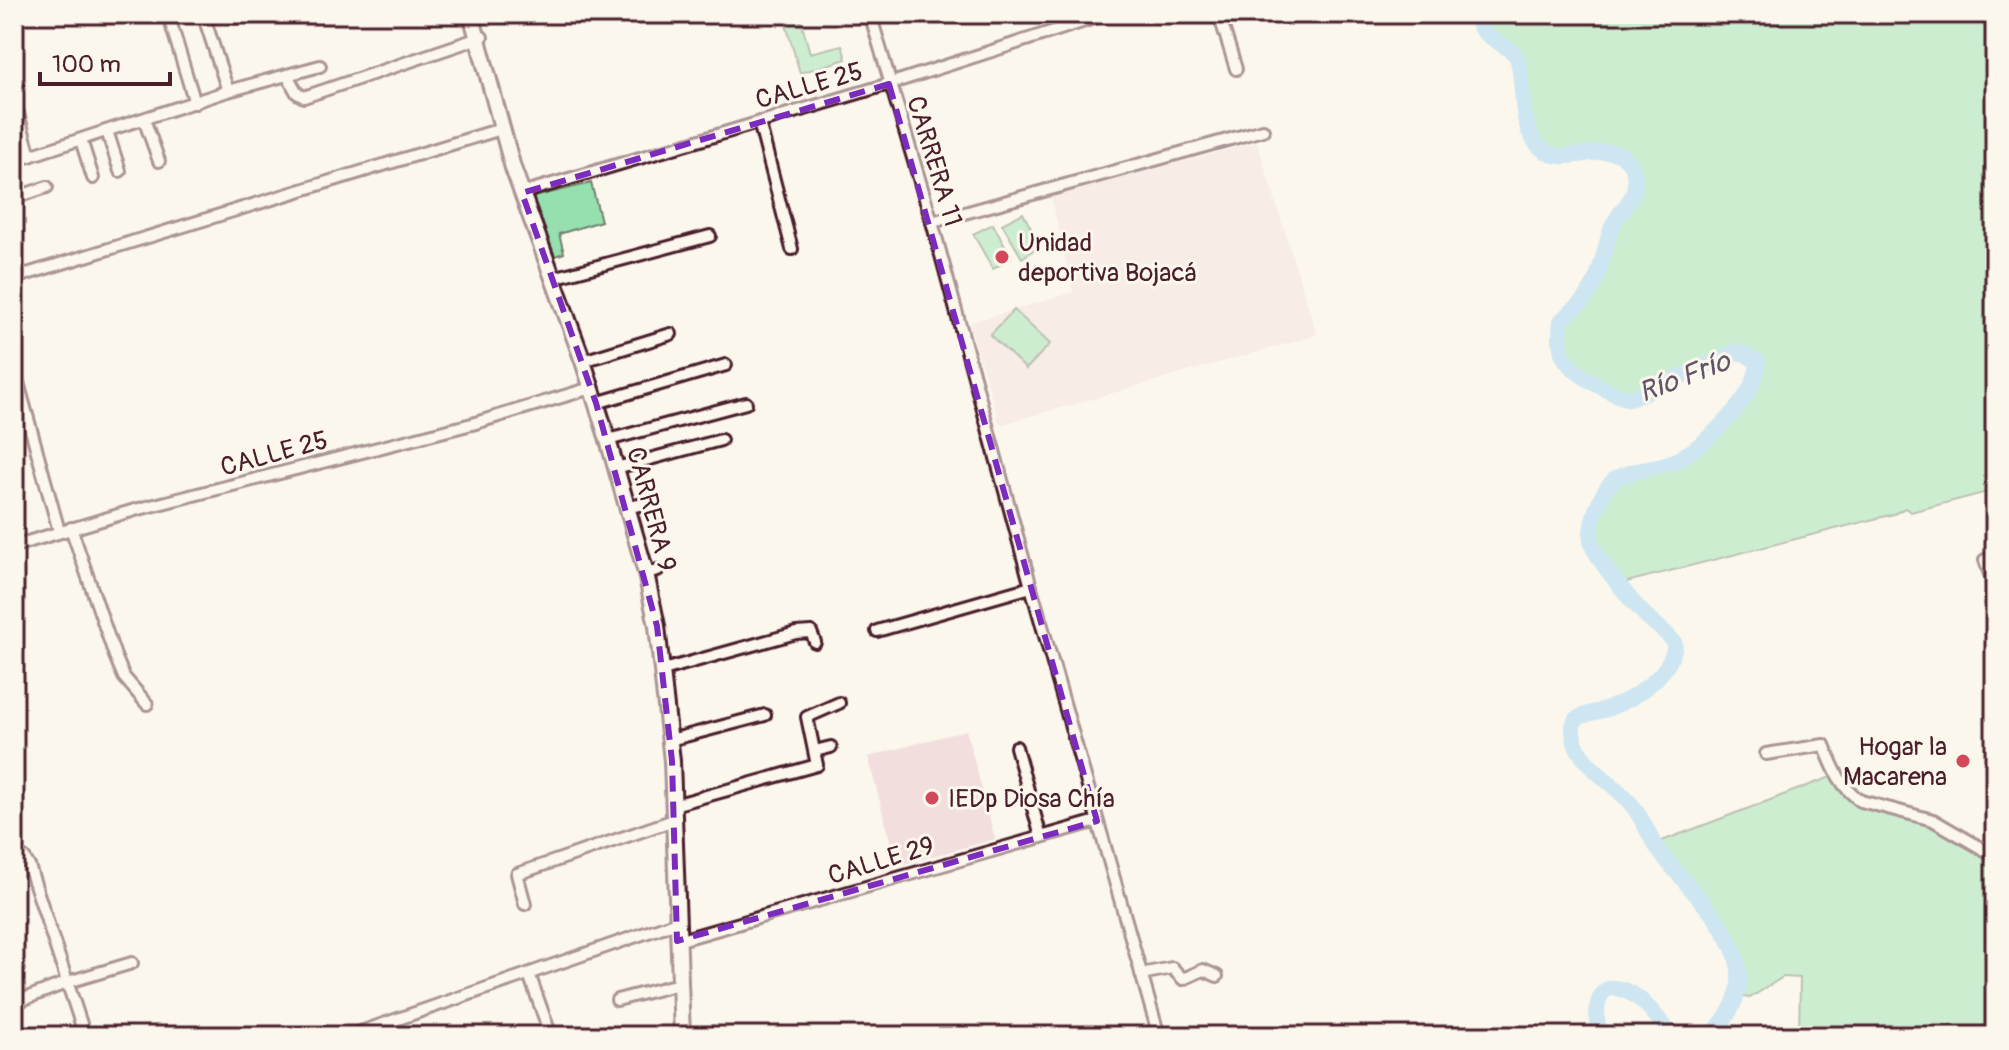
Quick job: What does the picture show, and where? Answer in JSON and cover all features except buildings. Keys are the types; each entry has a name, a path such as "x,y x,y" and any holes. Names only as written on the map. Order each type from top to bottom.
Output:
{"main road":[{"name":"CARRERA 9","path":"471,14 480,38 501,129 583,361 628,507 652,571 670,740 682,1036"}],"street":[{"path":"168,14 195,103"},
{"path":"203,14 228,91"},
{"name":"CARRERA 11","path":"870,14 932,222 1031,587 1159,1036"},
{"name":"CALLE 25","path":"522,193 1033,40 1107,14"},
{"path":"1219,14 1236,69"},
{"path":"287,75 297,93 304,97 480,38"},
{"path":"14,161 228,91 320,66"},
{"path":"15,103 30,156"},
{"path":"144,119 159,161"},
{"path":"759,122 792,249"},
{"path":"14,278 501,129"},
{"path":"932,222 1263,130"},
{"path":"107,131 120,171"},
{"path":"81,140 93,178"},
{"path":"14,198 47,187"},
{"path":"553,278 710,236"},
{"path":"583,361 671,334"},
{"path":"596,403 726,365"},
{"path":"14,368 59,531"},
{"name":"CALLE 25","path":"14,546 59,531 472,424 591,388"},
{"path":"608,440 746,403"},
{"path":"616,468 721,440"},
{"path":"628,507 645,504"},
{"path":"71,528 124,677 147,704"},
{"path":"1985,560 1995,588"},
{"path":"877,631 1031,587"},
{"path":"663,670 796,633 811,632 815,642"},
{"path":"525,904 517,874 674,812 817,765 807,717 839,703"},
{"path":"670,740 765,715"},
{"path":"1766,754 1824,745 1836,775 1861,801 1933,820 1995,856"},
{"path":"815,751 831,747"},
{"path":"1016,747 1041,837"},
{"name":"CALLE 29","path":"677,941 1097,821"},
{"path":"14,860 24,858 29,866 85,1036"},
{"path":"349,1036 677,922"},
{"path":"14,1003 68,982 132,963"},
{"path":"1141,974 1172,968 1183,979 1203,970 1217,976"},
{"path":"529,974 551,1036"},
{"path":"617,1000 679,984"}],"highlighted area":[{"path":"889,84 1097,821 677,941 672,761 657,626 596,403 522,193"}],"shaded area":[{"path":"1257,142 1317,335 1000,425 969,323 1073,292 1051,197"},
{"name":"IEDp Diosa Chía","path":"966,730 995,839 897,866 868,757"}],"green space":[{"path":"783,14 799,14 810,53 842,45 846,59 800,73"},
{"path":"1476,14 1995,14 1995,490 1911,512 1905,508 1894,514 1619,584 1599,560 1590,536 1594,517 1607,488 1619,477 1671,462 1703,442 1729,418 1750,390 1758,363 1745,354 1734,352 1630,399 1592,382 1566,361 1560,345 1561,321 1592,288 1612,227 1634,190 1632,166 1623,156 1611,152 1560,156 1542,149 1528,130 1517,57 1486,34"},
{"path":"591,183 601,221 559,234 564,253 555,256 533,197"},
{"path":"1023,213 1040,246 1022,258 1002,224"},
{"path":"993,224 1011,258 993,269 973,234"},
{"path":"1014,310 1050,344 1026,369 990,335"},
{"path":"1836,775 1851,794 1933,820 1995,856 1995,1036 1799,1036 1800,978 1783,977 1750,998 1735,996 1739,968 1734,945 1715,914 1654,844"}],"waterway":[{"name":"Río Frío","path":"1476,14 1486,34 1517,57 1528,130 1542,149 1560,156 1611,152 1623,156 1632,166 1634,190 1612,227 1592,288 1561,321 1560,345 1566,361 1592,382 1630,399 1735,352 1758,362 1756,376 1740,404 1703,442 1672,462 1620,476 1610,484 1601,499 1592,525 1594,549 1628,596 1675,644 1667,666 1650,684 1618,705 1578,718 1573,726 1579,751 1594,770 1631,804 1658,850 1715,918 1729,940 1738,963 1739,986 1730,1011 1710,1036"},
{"name":"Río Frío","path":"1600,1036 1598,1006 1604,991 1611,988 1638,998 1672,1035 1678,1036"}],"place":[{"name":"Unidad deportiva Bojacá","path":"1002,257"},
{"name":"Hogar la Macarena","path":"1963,761"},
{"name":"IEDp Diosa Chía","path":"932,798"}]}
